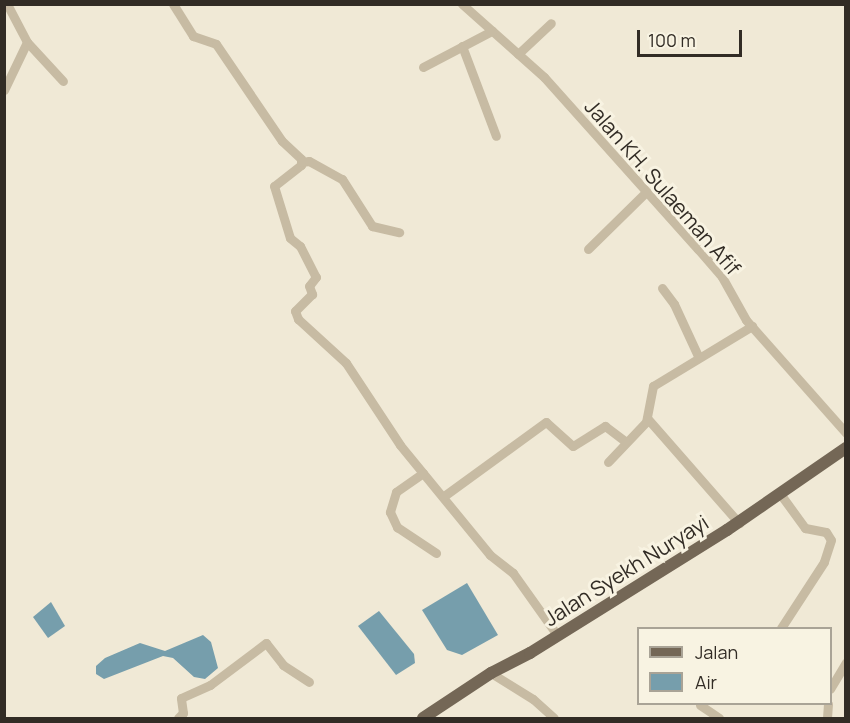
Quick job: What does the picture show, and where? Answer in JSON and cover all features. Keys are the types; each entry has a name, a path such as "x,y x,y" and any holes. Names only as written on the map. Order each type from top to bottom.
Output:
{"main road":[{"name":"Jalan Syekh Nuryayi","path":"431,716 491,673 739,523 846,448"}],"street":[{"path":"7,4 27,42 63,81"},
{"path":"173,4 193,36 216,44 282,141 302,162"},
{"path":"464,7 477,4"},
{"name":"Jalan KH. Sulaeman Afif","path":"464,7 544,77 722,278 752,326 846,433"},
{"path":"518,54 552,23"},
{"path":"423,66 492,31"},
{"path":"4,90 27,42"},
{"path":"462,46 496,136"},
{"path":"399,232 372,226 342,179 324,172 309,161 302,162 274,185 290,238 300,246 316,277 309,285 312,294 296,315 346,363 423,473 490,555 513,573 557,635"},
{"path":"588,249 646,192"},
{"path":"662,288 674,303 698,356"},
{"path":"608,462 646,418 647,409 654,400 653,386 698,356 734,339 752,326"},
{"path":"646,418 739,523"},
{"path":"444,496 546,422 573,446 605,426 624,441"},
{"path":"423,473 396,492 390,512 397,527 436,553"},
{"path":"781,495 805,528 826,532 831,540 824,562 782,627"},
{"path":"178,718 183,713 181,698 210,685 266,643 283,665 309,682"},
{"path":"832,687 845,666"},
{"path":"491,673 533,699 554,718"},
{"path":"700,705 719,718"}],"water":[{"path":"467,583 498,635 462,655 447,650 422,610"},
{"path":"51,602 65,626 48,638 33,617"},
{"path":"379,611 414,654 415,663 396,675 358,626"},
{"path":"203,635 211,642 218,668 205,679 194,677 173,658 163,656 104,679 96,674 96,666 105,658 140,643 165,651"}]}
